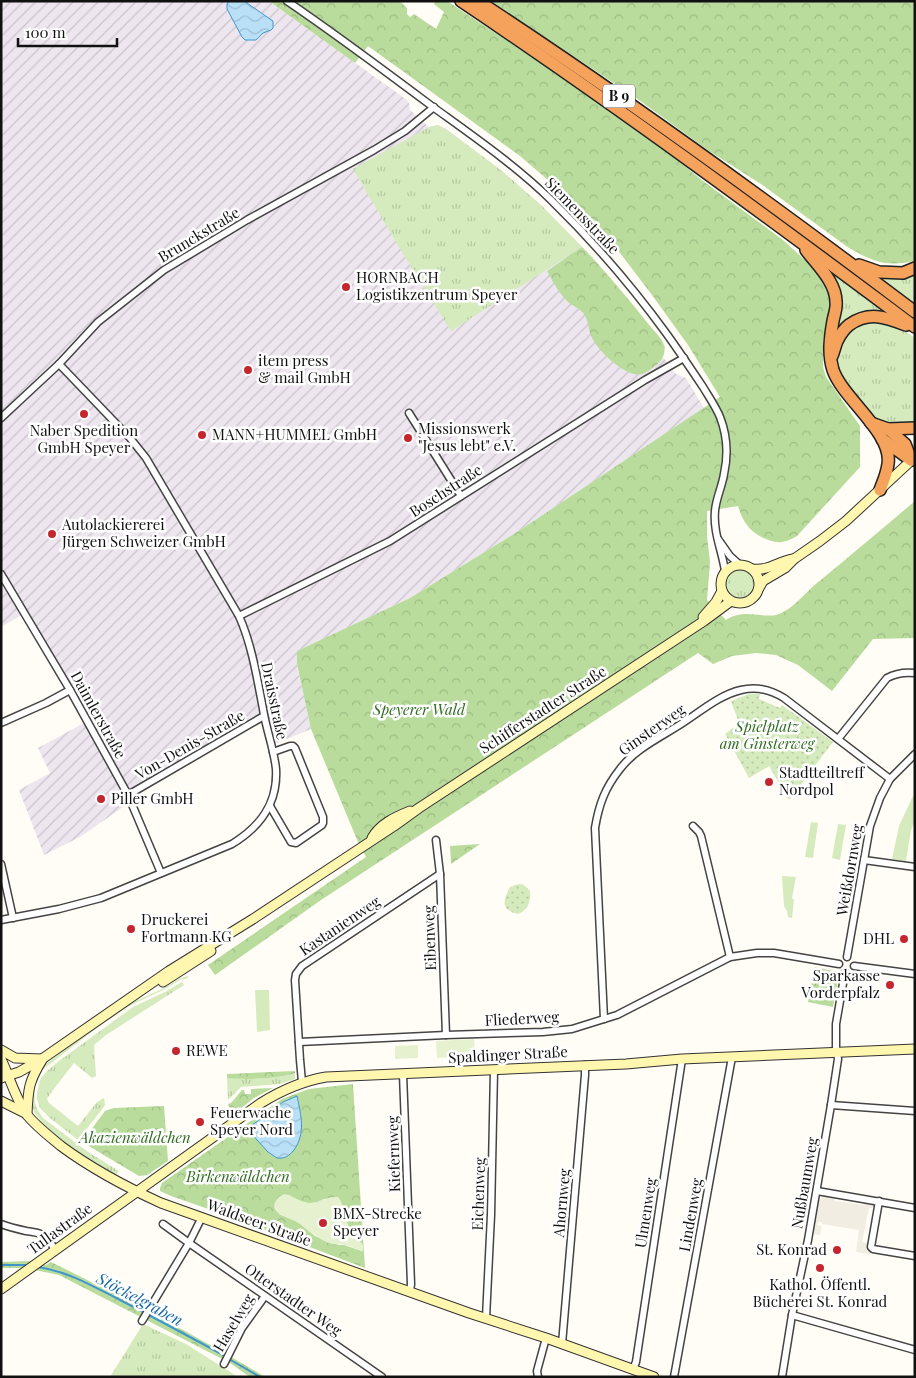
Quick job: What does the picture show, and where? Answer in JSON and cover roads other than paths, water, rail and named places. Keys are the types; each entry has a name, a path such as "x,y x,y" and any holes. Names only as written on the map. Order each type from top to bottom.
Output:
{"highway":[{"name":"B 9","path":"461,1 625,113 795,237 915,328"},
{"name":"B 9","path":"478,1 738,180 915,312"},
{"path":"795,237 834,289 837,303 829,342 832,368 837,381 871,423 885,434 905,444 913,458"},
{"path":"848,261 879,272 903,273 915,268"},
{"path":"831,360 838,340 845,329 856,320 878,316 915,328"},
{"path":"885,434 915,428"},
{"path":"880,490 888,464 885,434"}],"main road":[{"path":"794,559 783,561 773,567 761,570 752,569 744,565 734,566 725,572 720,582 722,591 726,598 731,601 740,604 749,601 756,594 763,581 785,568 794,559 846,521 913,458"},
{"path":"752,569 758,578 759,588"},
{"name":"Schifferstadter Straße","path":"682,635 706,615 722,591"},
{"name":"Schifferstadter Straße","path":"5,1077 42,1059 169,971 253,919 704,622 731,601"},
{"name":"Spaldinger Straße","path":"136,1192 261,1103 281,1091 302,1082 326,1077 915,1049"},
{"path":"1,1050 15,1058 42,1059 31,1079 26,1114 1,1101"},
{"name":"Waldseer Straße","path":"1,1059 5,1077 26,1114 38,1127 70,1152 110,1178 136,1192 161,1203 410,1292 654,1377"},
{"name":"Tullastraße","path":"1,1288 136,1192"}],"street":[{"name":"Siemensstraße","path":"287,1 503,158 550,199 621,274 643,301 684,358 710,398 720,418 727,454 725,474 715,512 716,536 725,572"},
{"name":"Brunckstraße","path":"1,418 59,364 98,322 164,270 247,220 374,150 405,131 434,107"},
{"name":"Boschstraße","path":"239,616 375,550 645,380 684,358"},
{"name":"Draisstraße","path":"1,920 59,909 101,898 224,848 244,837 261,821 270,806 276,778 273,752 248,642 239,616 146,458 130,438 59,364"},
{"path":"408,413 461,496"},
{"path":"716,536 730,556 740,565"},
{"name":"Daimlerstraße","path":"1,574 70,690 128,795 161,873"},
{"path":"838,739 888,678 894,674 915,673"},
{"name":"Ginsterweg","path":"604,1019 597,814 602,798 625,762 725,695 743,689 760,688 777,693 890,779"},
{"path":"1,723 70,690"},
{"name":"Von-Denis-Straße","path":"128,795 264,716"},
{"path":"270,806 291,842 294,843 323,823 323,817 295,748 290,746 273,752"},
{"name":"Weißdornweg","path":"847,957 870,826 874,813 890,779 915,754"},
{"path":"693,826 701,836 730,956"},
{"name":"Eibenweg","path":"436,840 440,874 446,1035"},
{"path":"864,860 915,867"},
{"path":"1,864 13,918"},
{"name":"Kastanienweg","path":"302,1082 295,980 298,970 440,874"},
{"name":"Fliederweg","path":"298,1042 566,1030 617,1015 730,956 774,953 839,964"},
{"path":"847,957 852,960 854,966 851,971 845,972 841,970 840,960 847,957"},
{"path":"854,966 915,974"},
{"path":"837,1052 836,1024 845,972"},
{"name":"Nußbaumweg","path":"782,1377 792,1315 817,1192 838,1064 837,1052"},
{"name":"Lindenweg","path":"674,1377 732,1057"},
{"name":"Ulmenweg","path":"633,1369 636,1362 682,1060"},
{"name":"Ahornweg","path":"562,1344 585,1065"},
{"name":"Eichenweg","path":"486,1318 491,1215 494,1070"},
{"name":"Kiefernweg","path":"403,1074 410,1292"},
{"path":"831,1106 915,1111"},
{"path":"817,1192 915,1208"},
{"path":"879,1201 873,1249 915,1256"},
{"path":"143,1319 199,1226 202,1217"},
{"path":"1,1224 15,1229 43,1234 50,1240 55,1250"},
{"name":"Otterstadter Weg","path":"163,1224 382,1377"},
{"name":"Haselweg","path":"226,1360 242,1328 265,1296"},
{"path":"792,1315 915,1350"},
{"path":"538,1377 537,1372 546,1338"}],"water":[{"path":"229,1 244,1 273,21 273,28 263,33 256,40 245,40 227,9"},
{"path":"297,1096 302,1124 298,1144 290,1154 277,1158 268,1152 247,1129 283,1102"}],"waterway":[{"name":"Stöckelgraben","path":"1,1265 29,1265"},
{"name":"Stöckelgraben","path":"38,1267 60,1272 90,1285 225,1356"},
{"name":"Stöckelgraben","path":"229,1359 260,1377"}],"place":[{"name":"HORNBACH Logistikzentrum Speyer","path":"346,287"},
{"name":"item press & mail GmbH","path":"248,370"},
{"name":"Naber Spedition GmbH Speyer","path":"84,414"},
{"name":"MANN+HUMMEL GmbH","path":"202,435"},
{"name":"Missionswerk \"Jesus lebt\" e.V.","path":"408,438"},
{"name":"Autolackiererei Jürgen Schweizer GmbH","path":"52,534"},
{"name":"Stadtteiltreff Nordpol","path":"769,782"},
{"name":"Piller GmbH","path":"101,799"},
{"name":"Druckerei Fortmann KG","path":"131,929"},
{"name":"DHL","path":"904,939"},
{"name":"Sparkasse Vorderpfalz","path":"890,985"},
{"name":"REWE","path":"176,1051"},
{"name":"Feuerwache Speyer Nord","path":"200,1122"},
{"name":"BMX-Strecke Speyer","path":"323,1223"},
{"name":"St. Konrad","path":"837,1250"},
{"name":"Kathol. Öffentl. Bücherei St. Konrad","path":"820,1268"}],"park label":[{"name":"Speyerer Wald","path":"419,710"},
{"name":"Spielplatz am Ginsterweg","path":"767,736"},
{"name":"Akazienwäldchen","path":"135,1138"},
{"name":"Birkenwäldchen","path":"238,1177"}]}
